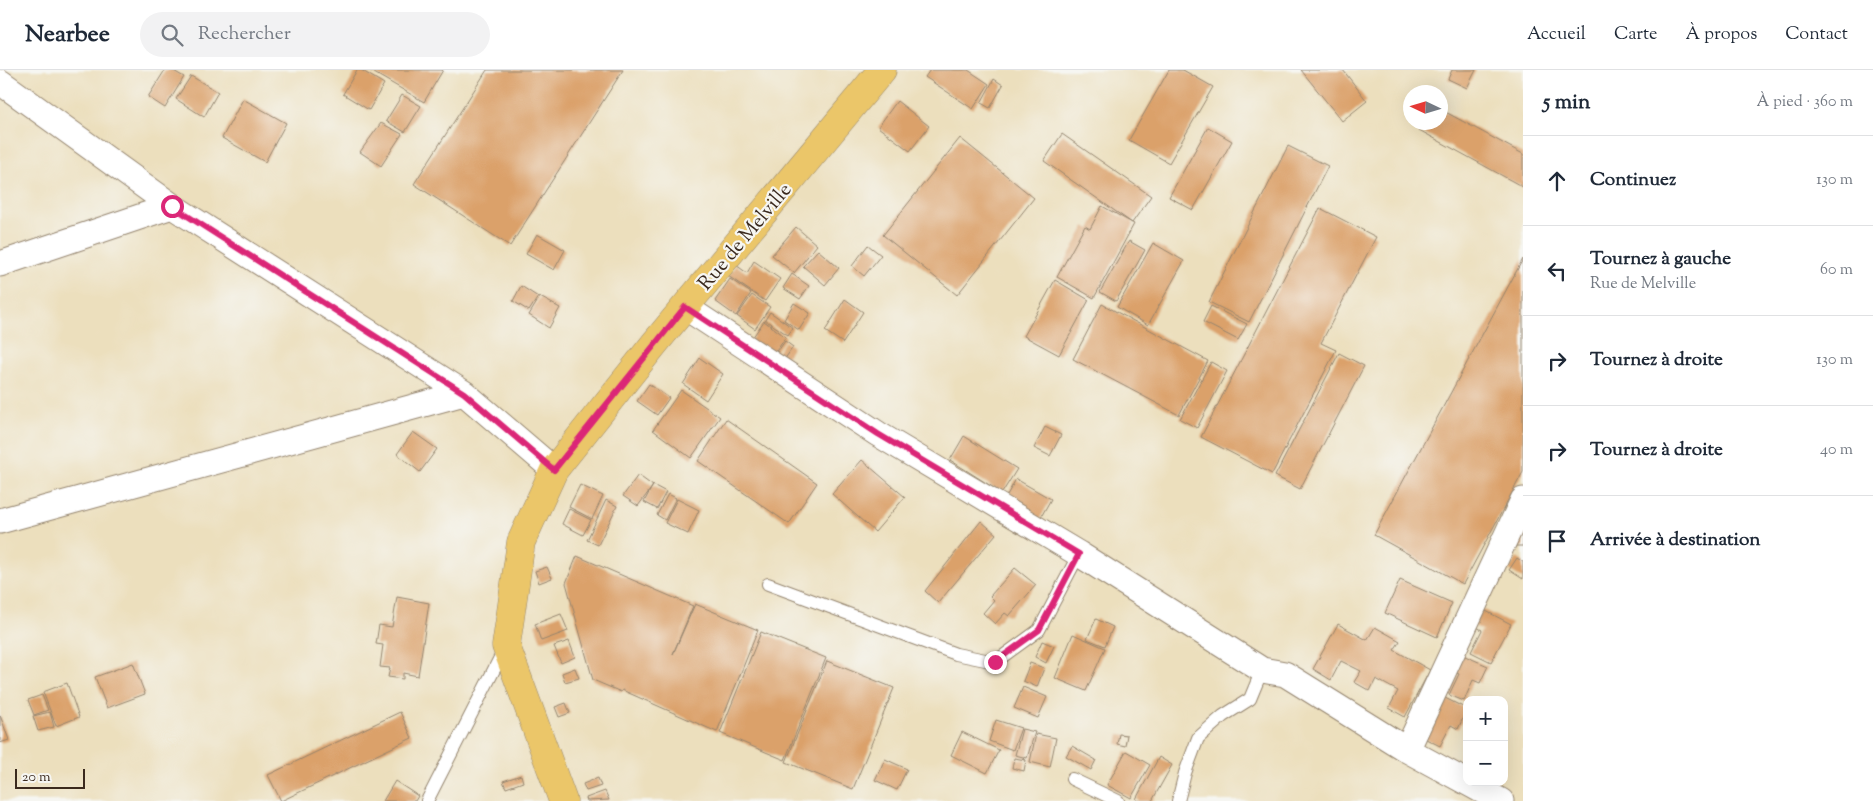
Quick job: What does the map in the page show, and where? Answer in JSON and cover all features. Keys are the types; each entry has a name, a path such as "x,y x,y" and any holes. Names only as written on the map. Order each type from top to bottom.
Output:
{"main road":[{"name":"Rue de Melville","path":"506,646 521,542 554,470 685,307 882,70"},
{"path":"506,646 562,801"}],"street":[{"path":"0,82 172,206 464,393 554,470"},
{"path":"0,264 172,206"},
{"path":"685,307 878,434 1079,554 1262,670 1285,674 1407,750 1501,801"},
{"path":"0,521 464,393"},
{"path":"1407,750 1523,500"}],"lane":[{"path":"768,584 956,654 995,662 1039,630 1079,554"},
{"path":"428,801 506,646"},
{"path":"1178,801 1185,773 1198,738 1223,716 1250,699 1262,670"},
{"path":"1072,779 1118,801"}],"building":[{"path":"165,70 172,70 184,77 165,108 148,97"},
{"path":"357,70 361,70 384,84 369,110 343,94"},
{"path":"369,70 443,70 424,102"},
{"path":"487,70 623,70 510,246 414,184"},
{"path":"930,70 968,70 989,84 973,109 925,77"},
{"path":"1169,70 1183,70 1213,87 1169,163 1129,140"},
{"path":"1301,70 1343,70 1367,101 1342,121"},
{"path":"1452,70 1476,70 1467,88 1448,79"},
{"path":"191,76 218,92 204,117 176,99"},
{"path":"994,79 1003,85 990,108 981,103"},
{"path":"402,95 421,106 405,132 386,121"},
{"path":"243,99 286,123 265,162 222,138"},
{"path":"897,101 929,126 910,151 878,127"},
{"path":"1448,113 1523,154 1523,187 1419,130 1448,130"},
{"path":"381,123 402,134 381,166 360,152"},
{"path":"1208,127 1232,141 1193,210 1169,197"},
{"path":"1062,134 1151,196 1132,223 1044,161"},
{"path":"960,138 1034,198 957,295 883,235"},
{"path":"1288,146 1328,166 1249,322 1209,302"},
{"path":"1102,206 1134,224 1094,298 1057,277 1085,226 1090,229"},
{"path":"1320,208 1376,237 1321,343 1336,350 1272,474 1201,437"},
{"path":"796,227 817,245 794,273 772,255"},
{"path":"537,234 565,250 554,270 526,254"},
{"path":"1129,241 1145,250 1116,301 1100,292"},
{"path":"1153,243 1184,261 1148,325 1117,307"},
{"path":"868,245 881,255 864,276 852,266"},
{"path":"818,250 839,268 825,285 803,266"},
{"path":"1523,259 1523,472 1463,584 1374,535"},
{"path":"754,261 780,279 765,301 728,276 736,265 747,273"},
{"path":"792,274 809,286 800,299 783,288"},
{"path":"730,279 751,293 736,316 715,301"},
{"path":"1055,280 1089,300 1059,355 1024,336"},
{"path":"521,286 538,297 529,311 513,301"},
{"path":"752,295 770,307 755,329 737,316"},
{"path":"540,297 560,308 549,328 529,315"},
{"path":"845,299 863,312 843,343 825,331"},
{"path":"794,303 810,313 799,330 784,320"},
{"path":"1102,304 1208,361 1179,415 1073,359"},
{"path":"1211,306 1247,324 1238,340 1203,322"},
{"path":"770,312 793,328 788,335 765,320"},
{"path":"764,321 786,337 770,360 748,344"},
{"path":"785,341 793,347 782,363 774,357"},
{"path":"1339,353 1364,366 1300,489 1275,476"},
{"path":"700,358 723,374 706,400 683,384"},
{"path":"1211,362 1227,371 1197,428 1180,419"},
{"path":"649,384 669,398 657,415 637,401"},
{"path":"681,390 720,417 691,458 653,430"},
{"path":"726,419 817,483 789,524 698,461"},
{"path":"1045,427 1061,435 1050,456 1034,448"},
{"path":"413,432 437,449 420,472 397,454"},
{"path":"964,436 1017,469 1002,493 950,460"},
{"path":"862,460 905,497 875,532 832,494"},
{"path":"638,475 653,486 638,506 623,496"},
{"path":"1016,479 1051,499 1037,524 1002,504"},
{"path":"580,485 603,496 592,519 569,507"},
{"path":"653,485 666,492 657,509 644,502"},
{"path":"668,494 676,498 665,520 657,515"},
{"path":"677,499 699,510 688,534 665,523"},
{"path":"606,500 617,506 598,545 587,540"},
{"path":"569,509 591,520 583,535 562,524"},
{"path":"981,521 996,534 938,603 925,591"},
{"path":"1511,532 1523,532 1523,546 1511,546"},
{"path":"577,556 693,606 673,654 695,604 758,630 717,732 622,690 621,692 593,680 566,583"},
{"path":"1517,558 1523,562 1523,579 1509,570"},
{"path":"547,567 552,578 539,583 535,571"},
{"path":"1015,568 1036,585 1009,616 1005,613 995,624 983,613 994,600 990,596"},
{"path":"1400,580 1452,603 1437,637 1385,613"},
{"path":"397,597 429,603 418,676 403,673 403,679 388,677 390,668 380,667 383,645 376,644 379,625 392,627"},
{"path":"1480,608 1511,624 1491,662 1471,652 1482,630 1471,624"},
{"path":"561,614 568,631 541,641 535,624"},
{"path":"1096,619 1113,627 1105,646 1087,639"},
{"path":"1338,624 1367,640 1375,627 1400,641 1394,650 1430,670 1405,717 1389,708 1398,691 1376,679 1370,691 1354,682 1361,671 1341,661 1331,680 1313,669"},
{"path":"761,632 826,658 785,760 720,733"},
{"path":"1073,634 1105,648 1086,691 1055,678"},
{"path":"569,641 575,657 561,663 554,646"},
{"path":"1042,641 1054,646 1046,663 1035,657"},
{"path":"1458,653 1488,666 1480,683 1473,680 1466,696 1463,696 1463,701 1449,695 1459,674 1450,670"},
{"path":"827,661 894,688 853,789 786,762"},
{"path":"133,663 145,694 107,708 95,677"},
{"path":"1030,663 1044,668 1037,687 1023,681"},
{"path":"575,668 579,678 565,682 562,673"},
{"path":"67,683 79,717 56,726 43,692"},
{"path":"1023,687 1047,697 1038,718 1014,708"},
{"path":"42,695 48,710 34,715 28,700"},
{"path":"1439,695 1463,707 1463,718 1458,729 1451,725 1440,746 1424,738"},
{"path":"566,703 570,713 559,717 555,707"},
{"path":"50,712 54,727 38,731 33,716"},
{"path":"400,712 412,738 281,801 268,775"},
{"path":"0,715 9,740 0,743"},
{"path":"996,720 1021,728 1013,750 989,741"},
{"path":"1022,729 1035,732 1027,758 1015,755"},
{"path":"962,732 999,750 987,773 951,755"},
{"path":"1036,734 1056,738 1050,767 1030,762"},
{"path":"1119,734 1127,735 1125,746 1117,744"},
{"path":"1072,746 1096,760 1091,770 1066,756"},
{"path":"1126,751 1150,765 1131,798 1107,785"},
{"path":"1159,757 1172,765 1152,801 1139,801 1136,799"},
{"path":"1014,758 1026,760 1024,771 1012,768"},
{"path":"885,759 907,769 897,790 875,780"},
{"path":"521,775 523,782 506,788 503,781"},
{"path":"598,778 601,786 586,791 583,784"},
{"path":"395,781 418,796 415,801 383,801"},
{"path":"605,791 609,800 587,801 586,798"}],"route":[{"path":"172,206 464,393 554,470 685,307 878,434 1079,554 1039,630 995,662"}]}
